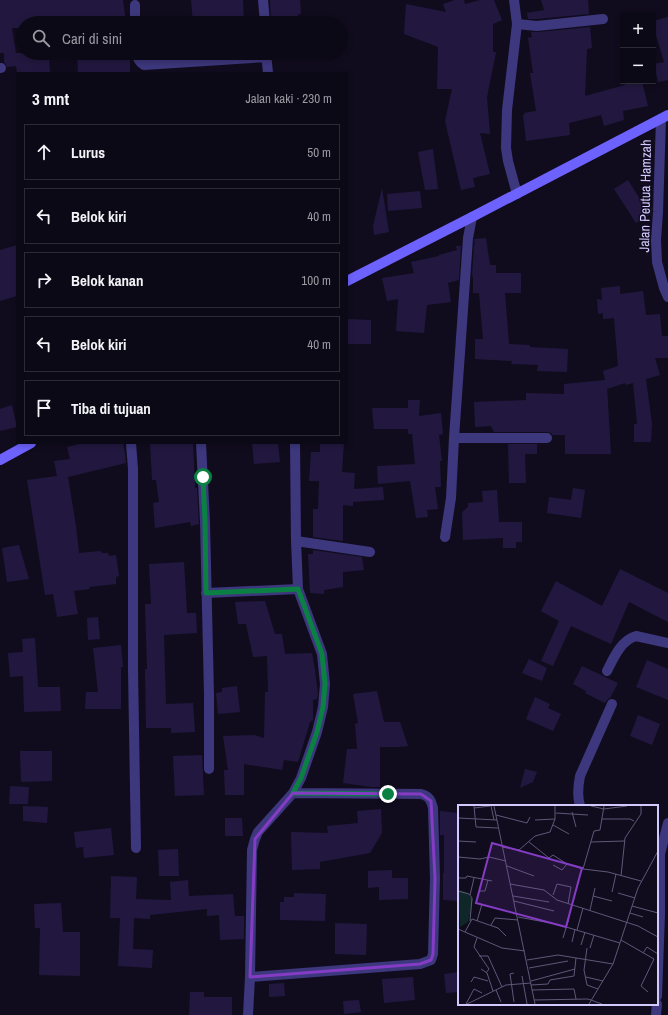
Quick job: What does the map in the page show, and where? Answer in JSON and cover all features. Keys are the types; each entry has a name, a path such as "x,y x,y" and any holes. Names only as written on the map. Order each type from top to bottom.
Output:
{"main road":[{"path":"348,279 664,117"},
{"path":"0,460 29,444"}],"street":[{"path":"263,0 264,16"},
{"path":"514,0 517,24 507,110 506,148 516,194"},
{"path":"135,5 136,16"},
{"path":"517,24 537,26 603,19"},
{"path":"138,60 140,63 144,65 206,60"},
{"path":"267,60 268,72"},
{"name":"Jalan Peutua Hamzah","path":"664,117 656,240 657,262 668,297"},
{"path":"446,537 451,498 468,238 472,217"},
{"path":"454,438 547,438"},
{"path":"131,444 136,848"},
{"path":"201,444 205,522 209,769"},
{"path":"248,1015 252,850 254,839 258,832 293,793 301,778 317,732 323,707 325,684 322,654 298,589 295,444"},
{"path":"296,541 370,552"},
{"path":"206,593 298,589"},
{"path":"606,671 617,651 631,637 636,636 668,643"},
{"path":"580,805 578,788 580,776 612,704"},
{"path":"250,977 420,964 431,960 433,954 435,878 434,808 427,796 420,794 293,793"},
{"path":"658,969 660,914 659,853 668,824"},
{"path":"656,1015 657,1005"}],"highlighted area":[{"path":"293,793 421,794 431,801 435,878 433,954 431,960 420,964 250,977 255,839"}],"building":[{"path":"0,0 123,0 125,16 16,16 16,28 12,28 16,60 49,60 50,72 17,72 16,66 7,67 4,62 4,53 0,53"},
{"path":"191,0 243,0 244,16 192,16"},
{"path":"270,0 300,0 301,14 298,14 298,16 271,16"},
{"path":"455,0 464,0 465,4 480,0 494,0 502,20 493,24 493,52 496,52 487,97 490,134 480,133 490,174 473,178 475,187 461,190 445,121 452,89 437,89 438,47 404,34 406,4 446,12 443,4"},
{"path":"541,0 588,0 589,14 528,19 527,13 544,10"},
{"path":"668,17 668,80 658,82 656,64 664,62 656,35 656,20"},
{"path":"590,27 592,48 587,49 585,96 625,84 643,84 648,106 623,111 624,120 604,126 601,115 569,123 570,135 526,141 523,115 525,115 524,113 536,111 530,73 533,73 528,38 532,37 531,32"},
{"path":"77,60 130,60 130,72 78,72"},
{"path":"433,149 438,189 425,190 418,152"},
{"path":"628,180 643,204 647,202 652,209 651,214 636,223 614,189"},
{"path":"382,188 389,232 374,235 373,226"},
{"path":"420,191 422,208 388,211 387,194"},
{"path":"486,238 490,265 496,265 496,273 521,273 521,293 505,293 509,344 530,345 530,347 568,349 567,372 537,371 538,365 511,364 512,361 475,359 475,339 483,339 479,293 473,293 473,276 472,277 475,245 474,239"},
{"path":"16,245 16,296 0,301 0,250"},
{"path":"456,246 461,246 459,280 448,283 451,302 427,305 424,333 396,331 398,299 387,301 382,278 414,273 411,262 439,256 457,250"},
{"path":"620,286 620,294 643,291 646,315 660,314 662,336 668,336 668,358 655,358 660,375 646,379 652,424 651,442 634,442 634,424 637,424 633,383 626,385 625,383 607,389 611,454 565,454 565,435 553,435 547,432 494,432 491,426 475,427 474,402 526,400 526,393 564,394 564,384 605,380 603,371 618,366 614,318 603,319 603,313 598,314 597,299 602,300 601,288"},
{"path":"348,319 371,320 371,344 348,344"},
{"path":"408,400 420,400 419,416 441,413 443,434 439,435 442,461 440,461 441,487 435,487 438,509 427,510 428,517 416,518 410,481 378,484 377,466 415,464 412,434 408,434 408,429 374,429 372,408 408,408"},
{"path":"12,405 16,427 0,431 0,409"},
{"path":"80,444 123,444 126,463 68,477 79,553 100,551 102,553 108,553 109,556 116,555 119,576 116,577 116,584 89,587 90,589 74,591 78,614 57,617 53,594 45,595 27,480 57,476 54,461 70,459 67,447"},
{"path":"150,444 193,444 195,488 197,488 199,524 191,526 190,522 155,528 153,503 159,502 156,480 152,480"},
{"path":"252,444 278,444 280,462 254,464"},
{"path":"320,444 344,444 342,472 355,473 354,489 383,487 384,500 353,502 353,506 343,505 343,541 313,537 313,509 318,509 319,481 309,481 311,452 320,452"},
{"path":"508,444 537,444 537,454 525,454 526,483 509,483"},
{"path":"573,488 585,490 581,518 547,513 549,497 571,500"},
{"path":"497,490 499,522 522,522 522,542 516,542 516,548 503,548 503,538 463,540 462,512 468,507 468,503 483,502 482,491"},
{"path":"19,545 29,579 7,582 2,548"},
{"path":"313,550 362,557 364,570 343,572 343,587 324,590 324,594 310,593 308,554 313,554"},
{"path":"184,562 187,613 196,613 197,633 164,635 166,704 193,703 195,732 171,733 171,728 146,728 145,669 147,669 145,604 151,604 149,564"},
{"path":"620,569 668,593 668,622 629,602 611,644 571,626 553,666 541,661 559,621 541,611 556,581 602,606"},
{"path":"265,601 275,634 282,634 285,654 312,653 318,695 317,699 313,700 313,720 310,722 298,762 284,760 282,770 244,764 244,795 225,795 224,770 228,770 223,736 254,735 264,738 265,692 268,692 267,656 253,657 246,624 238,624 235,602"},
{"path":"98,617 100,639 88,640 87,618"},
{"path":"35,638 38,687 60,687 61,711 24,712 23,676 10,677 8,653 23,652 22,639"},
{"path":"121,645 123,667 121,667 121,709 85,709 86,692 98,692 93,648"},
{"path":"529,659 547,668 542,681 522,673"},
{"path":"647,660 668,669 668,700 636,687"},
{"path":"582,666 618,683 610,698 605,703 585,693 586,691 573,684"},
{"path":"237,686 240,712 218,714 216,693 222,692 222,688"},
{"path":"377,691 384,722 400,722 408,746 380,747 380,787 343,783 347,749 357,749 355,724 358,723 353,694"},
{"path":"535,697 550,704 548,708 561,714 553,731 526,719"},
{"path":"638,715 660,724 652,745 630,736"},
{"path":"20,751 52,751 52,781 21,782"},
{"path":"202,755 204,795 175,796 173,756"},
{"path":"525,769 537,772 533,782 520,788"},
{"path":"10,786 29,787 28,804 9,804"},
{"path":"23,806 48,807 47,823 23,821"},
{"path":"381,809 382,833 370,853 320,862 320,869 292,870 291,832 328,833 327,826 358,823 357,811"},
{"path":"440,811 458,813 458,901 443,900 444,835 440,835"},
{"path":"225,818 242,818 243,836 225,836"},
{"path":"111,828 114,855 84,858 83,847 76,848 74,832"},
{"path":"178,849 179,876 159,876 158,850"},
{"path":"392,870 392,878 408,878 408,899 379,900 379,887 368,888 368,871"},
{"path":"111,876 137,877 136,899 171,900 170,882 188,880 189,896 233,894 235,916 244,916 244,939 220,940 219,915 207,916 207,909 150,915 150,919 134,918 133,949 153,950 152,968 118,966 120,918 110,918"},
{"path":"294,893 326,894 325,921 280,920 280,902 284,902 284,897 294,897"},
{"path":"61,903 63,932 80,932 80,976 39,975 40,928 35,928 34,904"},
{"path":"335,923 367,924 366,955 335,954"},
{"path":"458,972 458,992 446,993 444,974"},
{"path":"413,977 415,1000 384,1003 382,979"},
{"path":"284,983 285,996 269,997 269,984"},
{"path":"190,992 204,992 204,997 232,997 232,1015 189,1015"},
{"path":"359,1000 361,1012 344,1014 343,1001"}],"route":[{"path":"203,477 206,593 298,589 322,654 325,684 323,707 317,732 301,778 293,793 388,794"}]}
